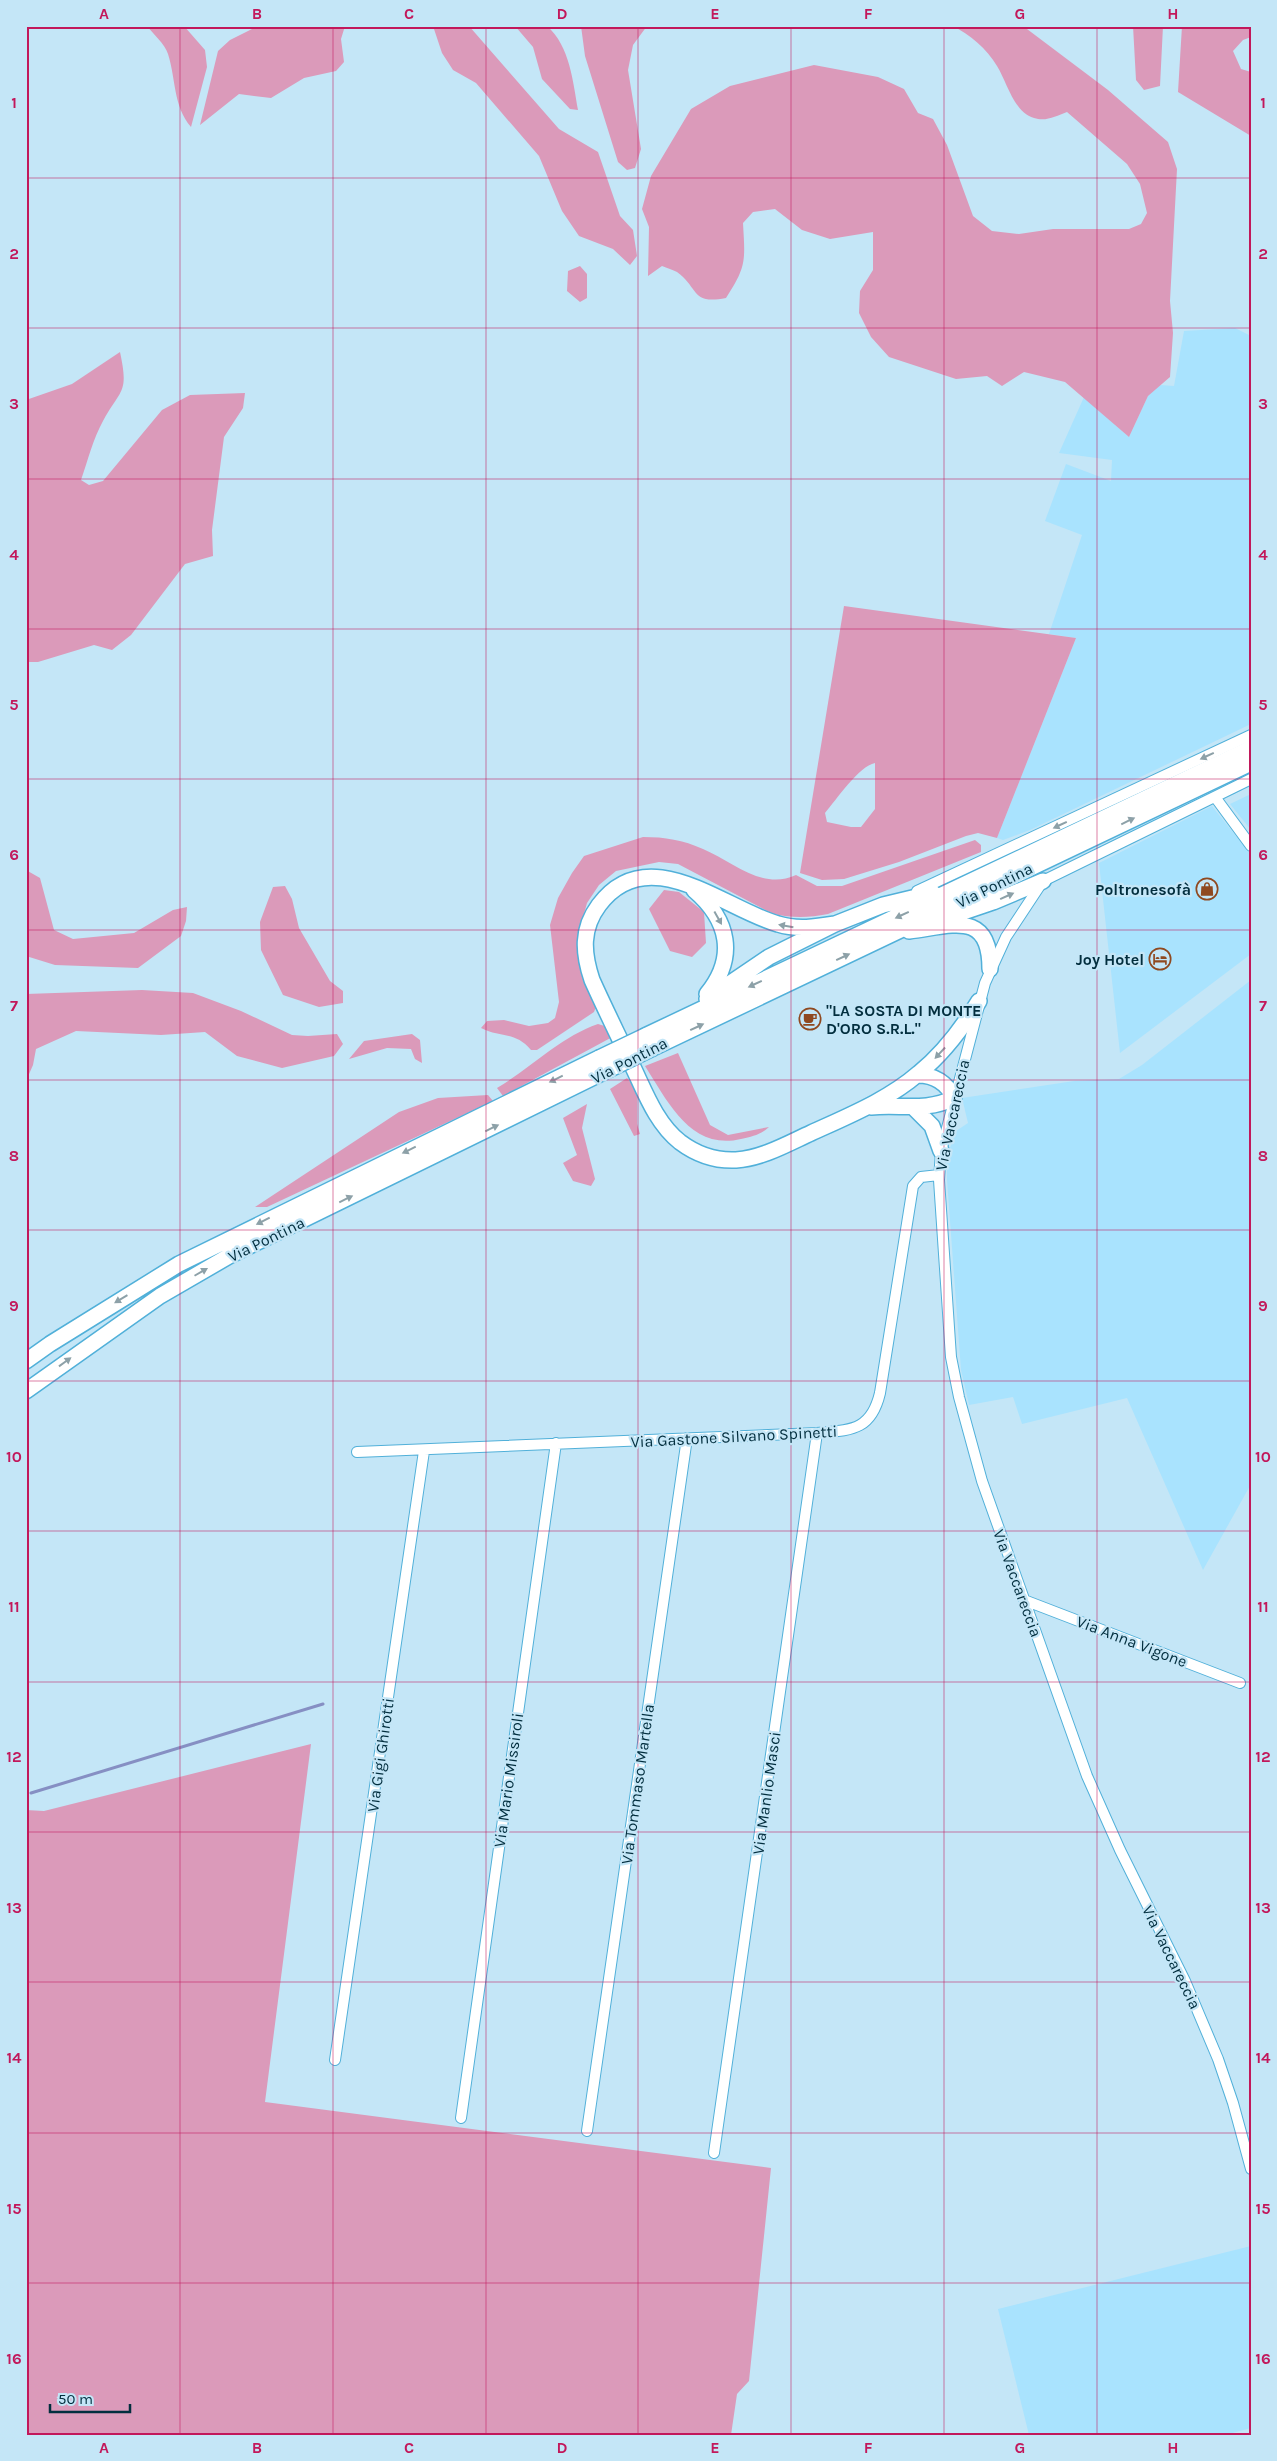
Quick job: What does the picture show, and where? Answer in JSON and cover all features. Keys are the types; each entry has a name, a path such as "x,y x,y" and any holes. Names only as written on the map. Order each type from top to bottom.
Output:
{"highway":[{"name":"Via Pontina","path":"26,1361 50,1344 179,1264 602,1065 962,887 1251,748"},
{"name":"Via Pontina","path":"649,1042 895,933 1251,762"},
{"path":"835,924 804,927 780,925 685,883 665,878 636,880 617,888 608,895 594,913 587,928 584,943 586,960 592,980 652,1107 666,1128 681,1142 699,1153 721,1159 743,1159 771,1152 867,1107 918,1075 950,1042 979,1001"},
{"path":"895,933 976,908 1043,881"},
{"path":"685,883 707,901 716,913 725,935 722,970 716,983 701,1002"},
{"path":"649,1042 701,1002 769,957 835,924 882,905 962,887"},
{"path":"895,933 959,925 972,927 986,939 989,950 990,969"},
{"name":"Via Pontina","path":"26,1391 160,1296 229,1256 602,1065"},
{"path":"867,1107 896,1105 914,1108 936,1106 954,1098 948,1088 940,1081 918,1075"},
{"path":"914,1108 932,1126 942,1151"}],"street":[{"name":"Via Pontina","path":"882,905 945,880 1251,735"},
{"name":"Via Pontina","path":"1043,881 1251,779"},
{"path":"1215,797 1251,846"},
{"name":"Via Vaccareccia","path":"1043,881 1015,922 990,969 979,1001 942,1151 939,1175 950,1344 957,1390 982,1481 1100,1807 1185,1981 1215,2052 1234,2104 1251,2169"},
{"name":"Via Gastone Silvano Spinetti","path":"357,1452 424,1451 556,1443 817,1434 855,1429 869,1419 875,1409 880,1393 912,1188 919,1178 939,1175"},
{"name":"Via Manlio Masci","path":"714,2153 817,1434"},
{"name":"Via Tommaso Martella","path":"587,2131 687,1438"},
{"name":"Via Mario Missiroli","path":"461,2118 556,1443"},
{"name":"Via Gigi Ghirotti","path":"336,2060 424,1451"},
{"name":"Via Anna Vigone","path":"1024,1600 1240,1683"}],"shaded area":[{"path":"147,26 184,26 205,50 207,67 191,127 185,119 178,101 171,63 166,50"},
{"path":"258,26 345,26 341,39 344,62 336,71 304,78 271,98 239,94 200,125 218,51 230,40"},
{"path":"433,26 469,26 559,129 598,152 620,216 633,230 637,256 630,265 613,249 579,236 562,211 539,156 476,83 453,70 442,53"},
{"path":"515,26 547,26 555,34 566,54 578,110 570,109 542,79 533,47"},
{"path":"581,26 647,26 633,45 628,70 641,149 635,168 627,170 618,162 585,56"},
{"path":"952,26 1023,26 1108,90 1168,142 1177,169 1170,301 1173,333 1170,377 1148,396 1129,437 1065,382 1024,372 1002,386 987,376 956,379 889,357 871,337 859,313 860,291 873,270 873,232 830,239 802,230 775,209 753,212 743,223 743,262 738,278 726,298 715,300 701,297 677,272 662,266 648,276 649,227 642,209 651,176 691,109 730,86 814,65 878,77 904,89 918,113 933,119 947,145 973,216 992,231 1019,234 1053,229 1129,229 1141,224 1147,213 1140,184 1127,164 1067,112 1043,119 1027,115 1016,104 997,66 983,48 972,38"},
{"path":"1133,26 1163,26 1160,86 1144,90 1136,80"},
{"path":"1182,26 1251,26 1251,37 1243,40 1233,51 1241,69 1251,72 1251,136 1178,92"},
{"path":"580,266 587,274 587,298 580,302 567,291 568,271"},
{"path":"1235,328 1251,336 1251,724 1030,830 1003,840 997,838 1076,638 1049,634 1082,535 1045,521 1066,464 1111,481 1112,460 1059,453 1084,397 1129,437 1148,396 1160,385 1174,386 1184,331"},
{"path":"120,352 124,376 122,390 99,428 91,450 81,480 89,485 103,481 162,410 190,395 245,393 243,408 224,437 212,530 213,556 185,564 131,635 112,650 94,645 38,662 26,662 26,400 72,384"},
{"path":"844,606 1076,638 997,838 978,833 966,836 899,862 844,879 822,880 800,873","holes":["875,763 875,809 861,827 827,822 825,813 855,777 869,765"]},
{"path":"1251,794 1251,830 1230,804"},
{"path":"1212,806 1251,855 1251,954 1120,1053 1099,863"},
{"path":"643,837 666,838 688,843 759,877 783,879 796,875 817,886 842,886 975,840 981,845 981,852 828,914 807,917 773,914 678,864 659,862 616,871 599,885 587,903 578,936 582,965 597,1004 594,1012 537,1050 531,1050 513,1037 481,1028 487,1021 504,1020 529,1026 548,1023 555,1018 559,1002 550,925 558,898 584,856"},
{"path":"26,870 40,878 54,930 73,939 134,933 173,910 187,907 186,921 181,936 138,968 55,965 26,956"},
{"path":"285,886 292,899 299,928 330,981 343,991 343,1003 319,1007 283,995 261,950 260,922 273,887"},
{"path":"664,890 679,892 704,912 706,943 692,957 670,951 649,909"},
{"path":"1251,980 1251,1484 1203,1570 1127,1398 1022,1424 1013,1397 969,1405 961,1370 947,1180 947,1156 956,1131 968,1123 962,1098 1074,1081 1119,1079 1142,1065"},
{"path":"142,990 193,993 241,1011 292,1035 337,1034 343,1044 334,1056 282,1068 237,1056 205,1032 161,1035 76,1031 36,1049 33,1065 26,1081 26,994"},
{"path":"598,1024 608,1027 616,1035 503,1096 497,1088 558,1045"},
{"path":"412,1034 420,1040 422,1063 415,1059 411,1049 387,1048 349,1059 364,1041"},
{"path":"678,1053 710,1125 728,1135 769,1127 753,1136 723,1141 708,1138 695,1131 672,1108 645,1066"},
{"path":"627,1078 637,1090 637,1124 640,1134 634,1136 610,1089"},
{"path":"488,1095 493,1101 267,1207 255,1207 399,1112 438,1098"},
{"path":"587,1104 582,1128 595,1179 591,1186 573,1181 563,1163 577,1155 563,1118"},
{"path":"311,1744 265,2102 771,2168 749,2381 737,2394 731,2435 26,2435 26,1810 44,1811"},
{"path":"1251,2246 1251,2428 1225,2435 1029,2435 998,2309"}],"waterway":[{"path":"31,1793 323,1704"}],"place":[{"name":"Poltronesofà","path":"1207,889"},
{"name":"Joy Hotel","path":"1160,959"},
{"name":"\"LA SOSTA DI MONTE D'ORO S.R.L.\"","path":"810,1019"}]}
